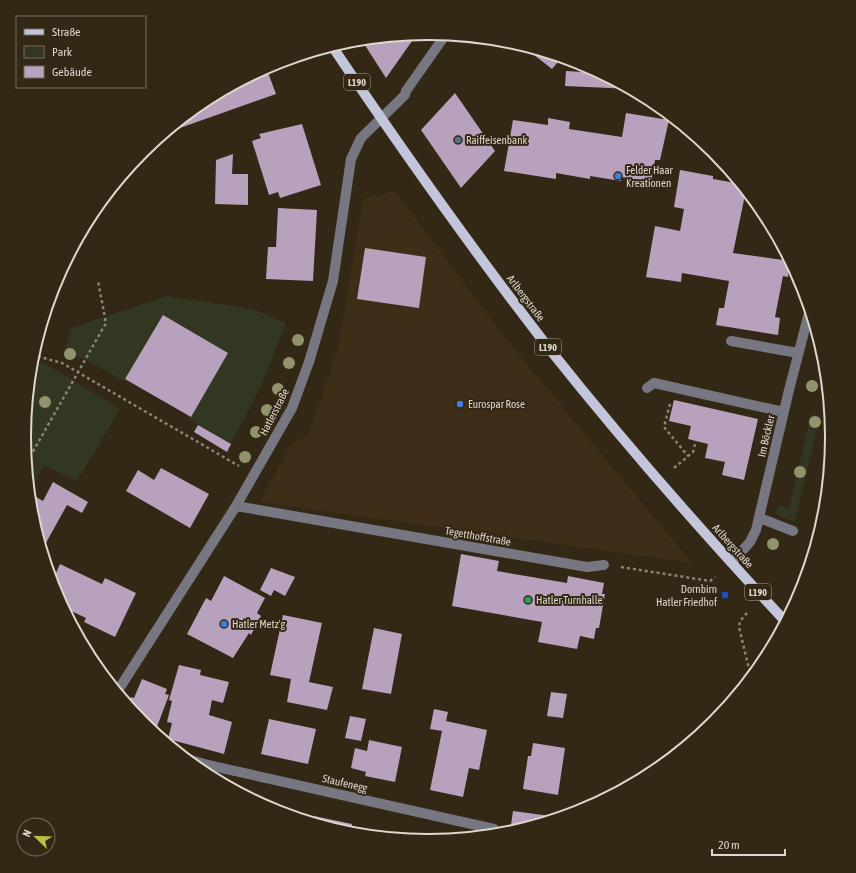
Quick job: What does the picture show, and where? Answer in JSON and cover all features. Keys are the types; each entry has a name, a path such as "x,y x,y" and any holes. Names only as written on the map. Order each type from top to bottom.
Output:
{"main road":[{"name":"Arlbergstraße","path":"335,51 485,263 551,351 644,464 781,617"}],"street":[{"name":"Hatlerstraße","path":"120,687 236,506 292,408 309,362 333,281 351,159 361,138 405,95 406,91 442,40"},
{"name":"Im Böckler","path":"732,562 750,542 760,518 798,353 807,320"},
{"path":"731,341 798,353"},
{"path":"647,388 654,383 784,412"},
{"name":"Tegetthoffstraße","path":"236,506 587,567 604,565"},
{"path":"760,518 793,531"},
{"name":"Staufenegg","path":"202,763 491,828"}],"path":[{"path":"32,454 106,323 98,281"},
{"path":"39,357 62,363 225,459"},
{"path":"675,388 664,427 688,456"},
{"path":"674,468 693,452 696,441"},
{"path":"604,565 710,581 715,576"},
{"path":"747,613 740,621 739,627 749,669"}],"shaded area":[{"path":"395,191 507,340 692,563 260,502 289,447 309,433 338,348 363,199"}],"green space":[{"path":"167,296 253,309 286,323 260,388 231,444 189,419 228,353 163,315 124,381 86,360 65,353 71,328"},
{"path":"44,363 120,409 77,481 44,466 34,484 31,436 34,385 38,365"},
{"path":"811,414 820,416 795,522 776,514 778,506 789,508"}],"building":[{"path":"413,40 386,78 365,45"},
{"path":"535,54 558,62 552,69"},
{"path":"566,71 585,72 604,80 618,88 565,86"},
{"path":"268,73 276,94 177,129 207,106 252,80"},
{"name":"Raiffeisenbank","path":"455,93 495,151 461,188 421,130"},
{"path":"626,113 669,121 660,160 655,160 651,182 621,177 621,181 590,176 590,179 556,173 556,179 504,171 513,120 548,125 548,118 570,122 569,129 622,137"},
{"path":"302,124 321,185 280,198 278,192 269,195 252,141 261,138 259,134"},
{"path":"233,154 232,174 248,174 248,205 215,204 216,160"},
{"path":"680,170 713,176 713,179 732,182 743,195 745,197 733,253 784,260 789,271 788,277 783,276 775,317 780,318 778,335 716,325 719,308 724,308 729,281 682,273 681,282 646,277 655,226 680,231 684,209 674,207"},
{"path":"278,208 317,210 313,281 266,279 268,247 276,247"},
{"path":"365,248 426,257 419,308 357,299"},
{"path":"163,315 228,353 191,417 125,379"},
{"path":"674,400 758,419 744,480 722,475 725,462 705,458 708,444 688,439 691,426 669,421"},
{"path":"198,425 231,444 227,452 194,432"},
{"path":"161,468 209,494 190,528 126,491 138,470 154,480"},
{"path":"53,482 88,502 82,513 67,505 46,543 36,497 43,501"},
{"name":"Hatler Turnhalle","path":"461,554 499,561 497,571 567,583 568,576 604,583 602,594 605,594 599,628 596,628 594,639 580,636 577,649 538,642 542,622 452,606"},
{"path":"60,564 102,584 105,578 136,593 115,637 84,622 86,618 72,611 56,574"},
{"path":"271,568 295,577 285,596 274,590 271,596 260,590"},
{"name":"Hatler Metz'g","path":"224,576 265,598 257,613 261,616 251,635 249,633 233,658 187,634 206,598 211,601"},
{"path":"283,615 322,623 309,682 333,687 327,710 287,702 291,679 270,675"},
{"path":"374,628 402,634 391,694 362,689"},
{"path":"179,665 201,670 200,675 229,682 223,703 212,700 209,715 232,722 224,754 173,740 168,737 172,723 167,722 172,701 169,700"},
{"path":"142,679 167,689 165,694 169,695 157,727 130,698 131,697 134,698"},
{"path":"551,692 567,694 563,718 547,716"},
{"path":"434,709 448,712 446,721 487,730 479,770 469,768 463,797 430,790 442,731 430,729"},
{"path":"350,716 366,719 361,741 345,738"},
{"path":"269,719 316,729 308,764 261,754"},
{"path":"369,740 402,747 395,782 365,776 366,772 351,768 355,748 367,751"},
{"path":"533,743 565,748 558,795 523,789 528,756 531,756"},
{"path":"513,811 546,815 531,820 511,825"},
{"path":"314,816 352,824 352,826 325,820"}],"place":[{"name":"Raiffeisenbank","path":"458,140"},
{"name":"Felder Haar Kreationen","path":"618,176"},
{"name":"Eurospar Rose","path":"460,404"},
{"name":"Dornbirn Hatler Friedhof","path":"725,595"},
{"name":"Hatler Turnhalle","path":"528,600"},
{"name":"Hatler Metz'g","path":"224,624"}]}
